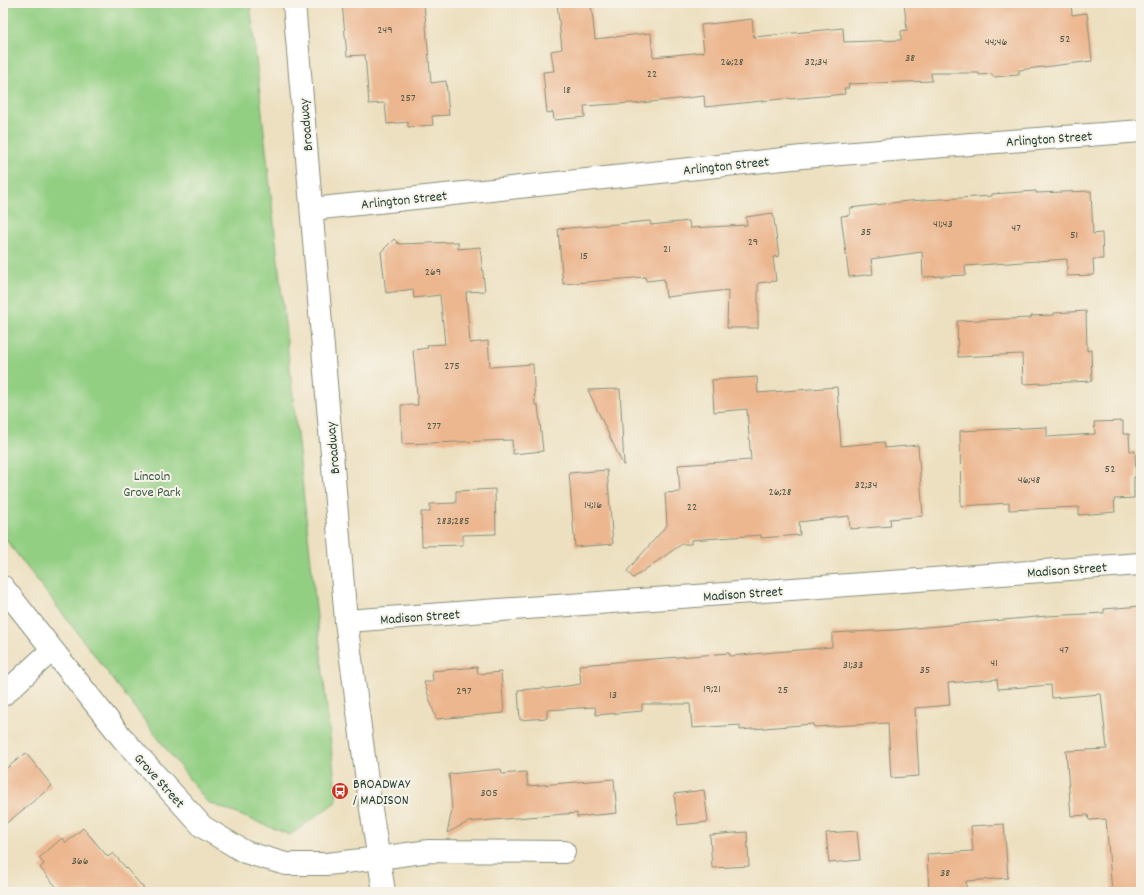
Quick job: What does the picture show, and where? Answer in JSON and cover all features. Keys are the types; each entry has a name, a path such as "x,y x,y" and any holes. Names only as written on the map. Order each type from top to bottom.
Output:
{"street":[{"name":"Broadway","path":"294,3 346,621 370,803 384,892"},
{"name":"Arlington Street","path":"312,209 802,157 1141,131"},
{"name":"Madison Street","path":"346,621 1141,564"},
{"name":"Grove Street","path":"3,587 123,739 202,827 246,852 286,864 327,864 429,851 564,852"},
{"path":"3,695 52,650"}],"green space":[{"name":"Lincoln Grove Park","path":"3,3 250,3 337,801 290,835 207,802 3,536"}],"building":[{"path":"342,3 424,3 431,83 446,81 449,115 432,116 433,125 408,127 408,122 387,124 385,103 369,104 365,55 347,56"},
{"path":"557,3 591,3 595,39 651,33 653,57 704,52 701,25 752,19 754,37 843,28 844,42 901,40 901,31 907,30 904,3 1071,3 1072,15 1087,13 1092,61 1019,70 1019,75 993,77 992,74 979,75 979,73 931,73 932,81 848,84 849,88 844,88 845,94 705,107 704,96 633,104 584,106 585,117 554,120 553,112 547,113 543,72 554,71 551,51 562,49"},
{"path":"1036,191 1036,193 1091,191 1093,234 1102,233 1103,259 1093,259 1094,275 1067,276 1067,259 965,266 966,275 923,277 922,252 871,259 873,274 849,277 841,216 850,215 850,208 908,201 992,196 992,194"},
{"path":"773,213 779,256 773,257 776,281 758,283 758,328 727,328 728,290 666,297 664,279 646,281 645,277 563,284 558,229 650,221 651,225 689,221 690,228 747,225 746,217"},
{"path":"394,239 399,244 458,242 458,249 480,247 485,291 466,292 470,343 488,341 490,367 533,364 535,405 538,405 543,451 513,454 512,440 402,444 401,405 418,405 413,350 428,348 427,345 445,344 440,295 414,298 413,289 386,293 381,252"},
{"path":"1086,311 1087,351 1091,350 1092,381 1023,384 1022,354 958,357 957,321 1031,318 1031,316 1054,315 1054,313"},
{"path":"757,377 758,393 837,387 841,446 884,442 885,448 918,445 923,516 890,519 891,526 850,529 849,516 799,522 800,535 761,538 761,535 691,540 691,544 682,544 633,578 627,571 667,525 665,493 680,492 678,465 751,460 747,409 714,412 712,380"},
{"path":"620,389 624,465 588,390"},
{"path":"1123,421 1123,434 1129,434 1130,451 1135,451 1136,477 1134,477 1134,498 1114,499 1115,512 1079,515 1079,507 1009,510 1009,503 961,506 960,431 1047,427 1047,437 1095,434 1094,422"},
{"path":"607,470 613,544 575,547 569,473"},
{"path":"495,489 496,534 463,535 463,545 422,546 421,512 430,512 430,504 456,503 456,491"},
{"path":"1141,606 1141,892 1112,892 1106,819 1089,820 1088,815 1071,816 1066,751 1107,749 1101,694 1052,698 1051,685 998,689 997,679 948,683 950,705 915,708 919,776 891,778 888,723 814,727 813,724 740,730 740,725 692,728 690,704 642,704 642,711 596,715 595,707 547,710 547,718 520,720 518,690 546,689 581,684 579,665 729,653 730,656 832,647 832,633 894,630 1047,616 1104,613 1104,609"},
{"path":"477,667 478,674 501,672 504,713 436,719 424,682 433,682 432,671"},
{"path":"26,753 52,786 3,826 3,771"},
{"path":"501,769 502,774 526,772 528,786 614,779 617,813 577,817 577,813 468,822 447,833 452,810 449,774"},
{"path":"704,790 708,822 678,825 674,794"},
{"path":"1004,824 1008,878 966,881 967,892 929,892 927,854 973,851 971,826"},
{"path":"83,828 108,857 113,853 147,892 61,892 40,868 44,864 39,858 62,838 66,843"},
{"path":"857,831 860,860 829,863 826,833"},
{"path":"747,832 749,866 712,868 710,835"}],"place":[{"name":"BROADWAY / MADISON","path":"340,791"}]}
